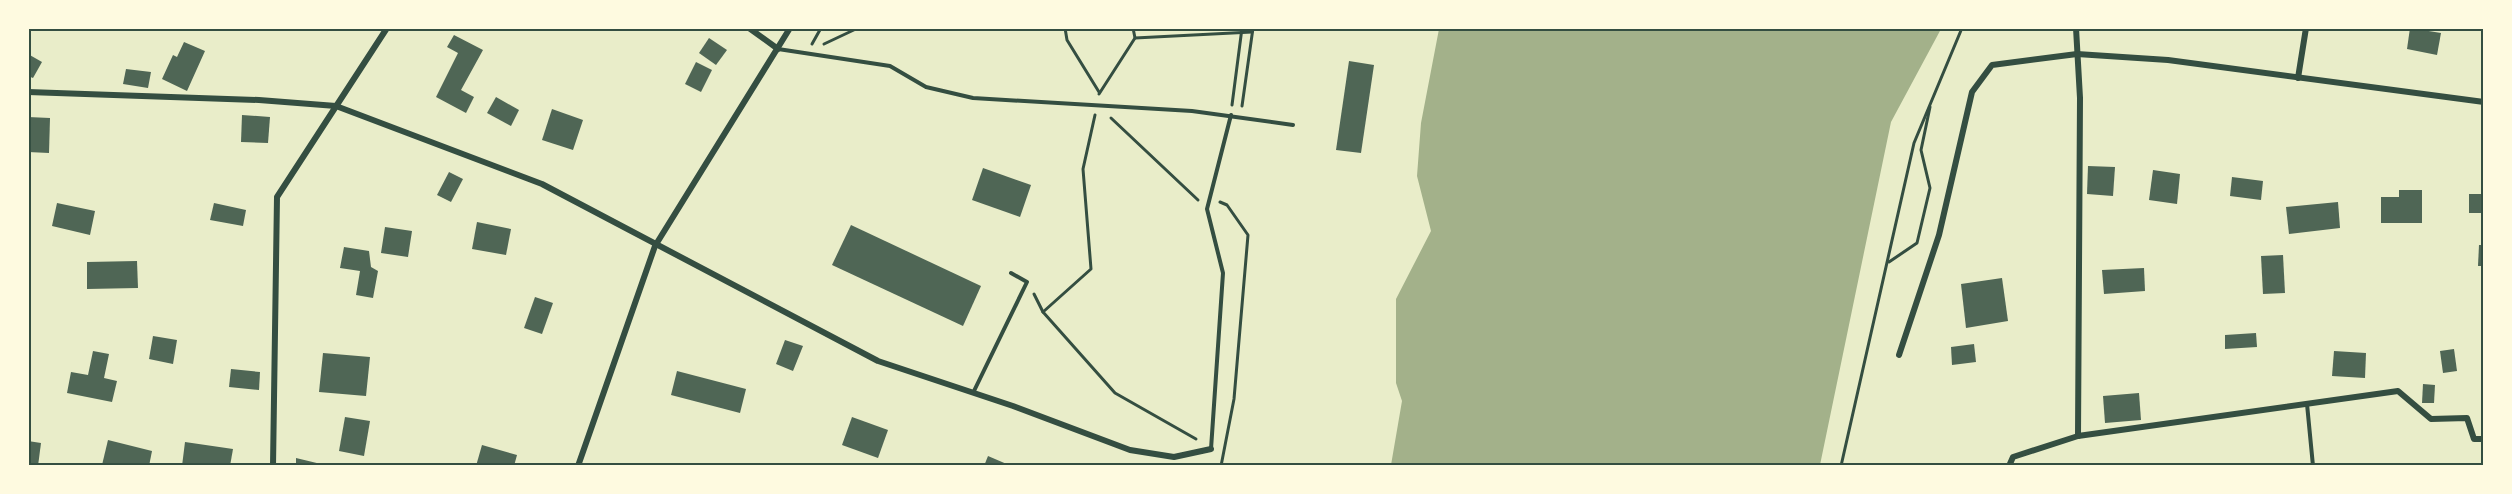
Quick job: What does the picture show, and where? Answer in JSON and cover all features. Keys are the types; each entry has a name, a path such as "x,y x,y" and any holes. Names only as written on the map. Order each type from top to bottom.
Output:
{"street":[{"path":"273,465 277,197 387,28"},
{"path":"749,28 777,49"},
{"path":"578,465 655,246 790,28"},
{"path":"2076,28 2080,98 2079,436"},
{"path":"2298,78 2306,28"},
{"path":"1899,355 1939,235 1972,92 1992,65 2077,54 2168,60 2484,102"},
{"path":"28,92 270,100 336,106 542,184 655,246 878,361 1130,450 1174,457 1212,449"},
{"path":"2009,465 2013,457 2079,436 2398,391 2431,419 2467,418 2474,439 2484,440"}],"lane":[{"path":"777,49 890,66 926,87 973,98 1097,104 1231,115 1293,125"},
{"path":"1212,449 1223,273 1207,208 1231,115"},
{"path":"972,393 1027,282 1011,273"},
{"path":"2307,404 2313,465"}],"path":[{"path":"806,53 822,28"},
{"path":"806,53 858,28"},
{"path":"1065,28 1067,40 1099,92"},
{"path":"1043,312 1091,269 1083,169 1099,92 1135,38 1133,28"},
{"path":"1841,465 1914,143 1962,28"},
{"path":"1135,38 1253,30 1240,117"},
{"path":"1231,115 1242,31"},
{"path":"1887,263 1917,243 1930,188 1921,150 1932,98"},
{"path":"1097,104 1207,208"},
{"path":"1218,202 1227,204 1248,235 1234,399 1221,465"},
{"path":"1027,282 1043,312 1115,393 1212,449"}],"shaded area":[{"path":"1439,29 1941,29 1891,122 1820,465 1391,465 1402,401 1396,383 1396,299 1431,231 1417,176 1421,123"}],"building":[{"path":"2410,28 2441,33 2437,55 2407,49"},
{"path":"454,35 483,50 461,90 474,97 466,113 436,97 458,53 447,47"},
{"path":"709,38 727,50 716,65 699,53"},
{"path":"184,42 205,51 187,91 162,79 173,55 177,57"},
{"path":"28,54 42,62 33,78 28,76"},
{"path":"1349,61 1374,65 1361,153 1336,150"},
{"path":"696,62 712,70 701,92 685,84"},
{"path":"126,69 151,72 148,88 123,84"},
{"path":"496,97 519,110 511,126 487,113"},
{"path":"552,109 583,120 573,150 542,140"},
{"path":"242,115 270,117 268,143 241,142"},
{"path":"28,117 50,118 49,153 28,152"},
{"path":"2088,166 2115,167 2113,196 2087,194"},
{"path":"983,168 1031,185 1020,217 972,200"},
{"path":"2153,170 2180,174 2177,204 2149,200"},
{"path":"449,172 463,179 451,202 437,195"},
{"path":"2232,177 2263,181 2261,200 2230,196"},
{"path":"2399,190 2422,190 2422,223 2381,223 2381,197 2399,197"},
{"path":"2469,194 2484,194 2484,213 2469,213"},
{"path":"2338,202 2340,228 2289,234 2286,207"},
{"path":"57,203 95,211 90,235 52,226"},
{"path":"214,203 246,210 243,226 210,220"},
{"path":"477,222 511,229 506,255 472,249"},
{"path":"851,225 981,286 963,326 832,265"},
{"path":"385,227 412,231 408,257 381,253"},
{"path":"2479,245 2484,245 2484,266 2478,266"},
{"path":"344,247 369,251 371,267 378,271 373,298 356,295 360,271 340,268"},
{"path":"2283,255 2285,293 2263,294 2261,256"},
{"path":"137,261 138,288 87,289 87,262"},
{"path":"2144,268 2145,291 2104,294 2102,270"},
{"path":"2002,278 2008,321 1966,328 1961,284"},
{"path":"535,297 553,303 542,334 524,328"},
{"path":"2256,333 2257,347 2225,349 2225,335"},
{"path":"153,336 177,340 173,364 149,359"},
{"path":"785,340 803,346 793,371 776,364"},
{"path":"1974,344 1976,362 1952,365 1951,347"},
{"path":"2454,349 2457,371 2443,373 2440,351"},
{"path":"93,351 109,354 104,378 117,381 112,402 67,393 71,372 88,375"},
{"path":"2334,351 2366,353 2365,378 2332,376"},
{"path":"323,353 370,357 366,396 319,392"},
{"path":"231,369 260,372 259,390 229,387"},
{"path":"677,371 746,389 740,413 671,395"},
{"path":"2423,384 2435,385 2434,403 2422,403"},
{"path":"2139,393 2141,420 2105,423 2103,396"},
{"path":"345,417 370,421 364,456 339,451"},
{"path":"852,417 888,430 878,458 842,445"},
{"path":"108,440 152,451 149,466 102,465"},
{"path":"28,441 41,443 38,466 28,466"},
{"path":"185,442 233,449 230,466 182,466"},
{"path":"482,445 517,455 514,466 476,466"},
{"path":"988,456 1009,465 1009,466 984,466"},
{"path":"296,458 325,465 325,466 296,466"}]}
